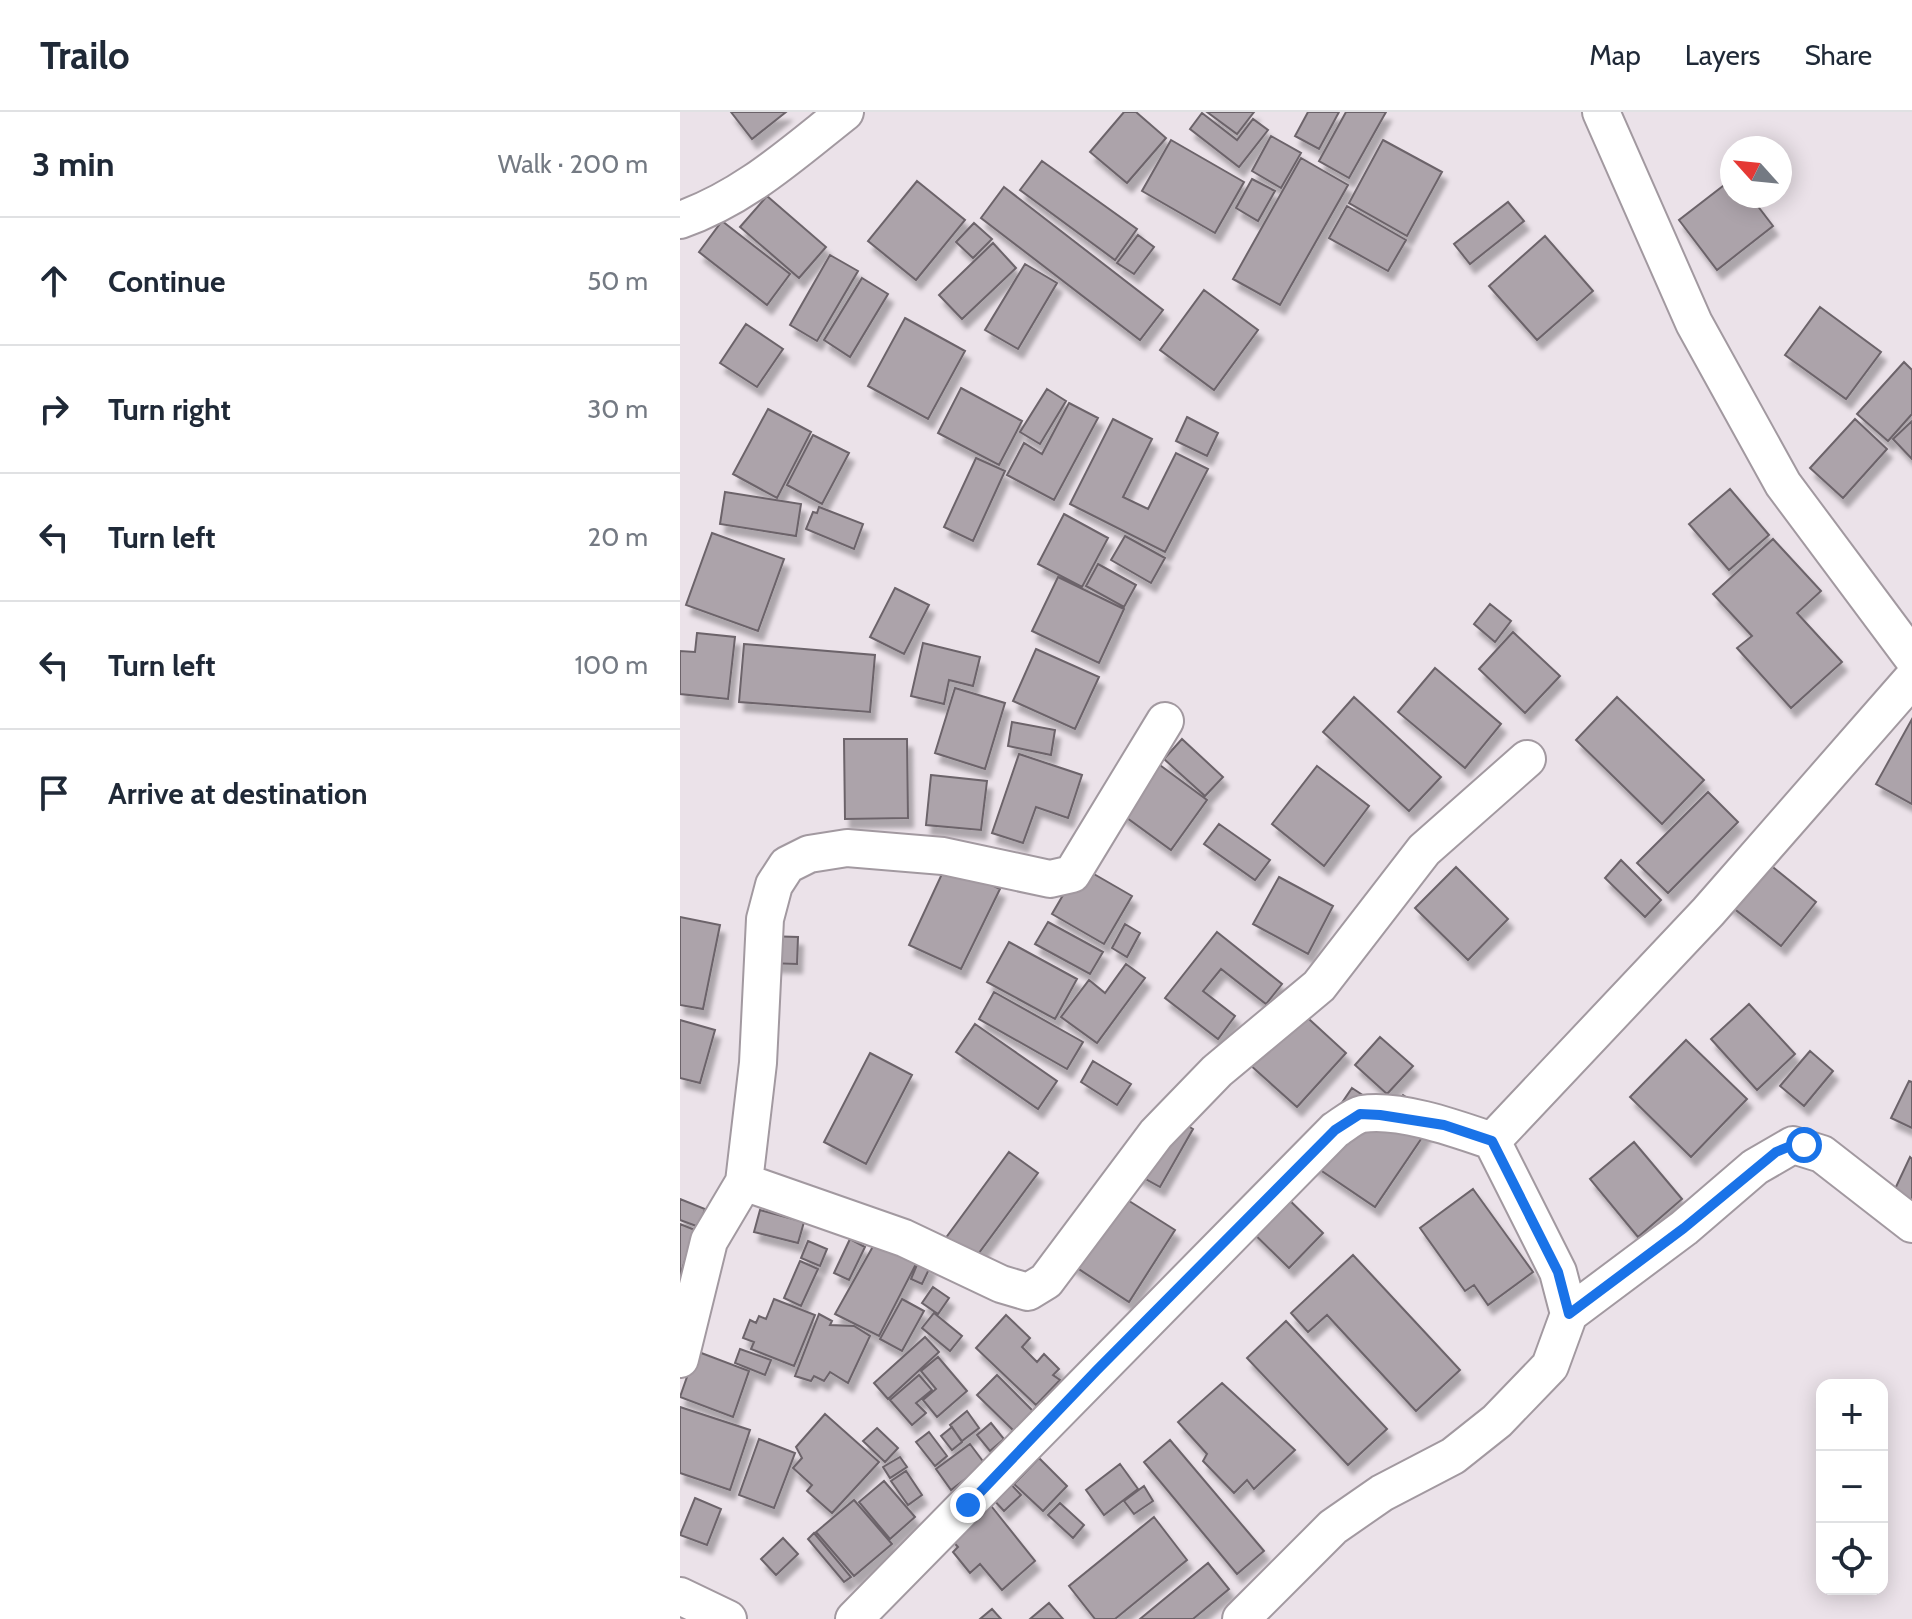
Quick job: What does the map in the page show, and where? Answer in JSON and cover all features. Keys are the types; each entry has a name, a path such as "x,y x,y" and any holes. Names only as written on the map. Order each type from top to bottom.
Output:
{"street":[{"path":"680,220 708,211 747,189 845,112"},
{"path":"1601,112 1694,323 1783,484 1912,657"},
{"path":"1492,1141 1708,912 1912,679"},
{"path":"680,1359 709,1241 744,1182 758,1063 765,919 774,885 787,865 809,854 847,848 943,856 1050,879 1072,874 1165,721"},
{"path":"744,1182 904,1238 1001,1284 1028,1292 1046,1281 1156,1134 1217,1071 1319,986 1424,850 1527,759"},
{"path":"854,1619 1335,1130 1360,1114 1444,1125 1492,1141 1558,1272 1569,1314"},
{"path":"1241,1619 1333,1527 1382,1493 1453,1456 1497,1421 1550,1366 1569,1314 1684,1228 1755,1167 1793,1145 1804,1145 1822,1154 1912,1224"},
{"path":"680,1596 728,1619"}],"building":[{"path":"731,112 786,112 752,139"},
{"path":"1124,112 1136,112 1166,138 1127,183 1090,152"},
{"path":"1207,112 1254,112 1237,134"},
{"path":"1308,112 1339,112 1319,149 1295,136"},
{"path":"1346,112 1386,112 1349,178 1319,161"},
{"path":"1202,113 1237,140 1253,119 1268,130 1239,167 1190,129"},
{"path":"1271,136 1301,153 1281,188 1252,171"},
{"path":"1171,140 1244,182 1215,233 1142,191"},
{"path":"1383,140 1442,172 1407,236 1349,203"},
{"path":"1301,158 1348,185 1280,305 1233,279"},
{"path":"1042,161 1137,229 1115,260 1020,190"},
{"path":"1252,179 1275,191 1258,221 1236,208"},
{"path":"917,181 965,220 916,280 868,241"},
{"path":"1004,187 1163,310 1140,340 981,218"},
{"path":"1720,188 1720,208 1759,208 1773,226 1717,270 1679,220"},
{"path":"767,196 826,247 799,278 740,227"},
{"path":"1508,202 1524,221 1470,264 1454,244"},
{"path":"1347,206 1406,240 1388,271 1329,238"},
{"path":"722,221 790,274 767,305 699,252"},
{"path":"974,223 992,239 973,258 956,242"},
{"path":"1138,235 1154,247 1134,274 1117,263"},
{"path":"1545,236 1593,291 1537,340 1489,286"},
{"path":"993,243 1016,268 962,319 939,295"},
{"path":"830,255 858,271 817,341 790,325"},
{"path":"1025,264 1057,283 1018,349 985,330"},
{"path":"862,278 888,294 850,357 824,340"},
{"path":"1204,290 1258,330 1214,390 1160,350"},
{"path":"1820,307 1881,352 1846,399 1785,355"},
{"path":"905,318 965,351 928,419 868,386"},
{"path":"746,324 783,349 757,387 720,363"},
{"path":"1904,362 1912,370 1912,414 1888,441 1857,414"},
{"path":"961,388 1022,421 999,465 938,433"},
{"path":"1047,389 1066,401 1040,444 1020,432"},
{"path":"1069,403 1098,418 1054,500 1007,475 1024,443 1042,454"},
{"path":"768,409 811,432 777,498 733,474"},
{"path":"1187,417 1218,433 1207,456 1176,441"},
{"path":"1113,419 1152,439 1123,497 1148,509 1176,453 1208,469 1165,552 1070,504"},
{"path":"1855,419 1887,449 1843,498 1810,468"},
{"path":"1912,421 1912,459 1893,439"},
{"path":"813,435 849,453 822,504 787,485"},
{"path":"976,458 1005,471 973,541 944,527"},
{"path":"1730,489 1769,535 1729,570 1689,524"},
{"path":"725,492 801,504 796,536 720,524"},
{"path":"819,507 863,524 854,549 806,529 813,512 817,513"},
{"path":"1064,514 1108,538 1082,587 1038,564"},
{"path":"712,533 784,559 758,631 686,605"},
{"path":"1125,536 1165,558 1151,583 1111,560"},
{"path":"1773,539 1821,591 1797,613 1842,662 1791,708 1737,648 1752,636 1713,594"},
{"path":"1098,564 1136,585 1124,607 1086,586"},
{"path":"1058,577 1124,609 1099,663 1032,631"},
{"path":"895,588 929,605 904,654 870,637"},
{"path":"1490,604 1511,621 1495,642 1474,624"},
{"path":"1513,632 1560,676 1525,713 1479,669"},
{"path":"697,633 735,637 728,699 680,694 680,651 695,652"},
{"path":"923,643 980,657 973,686 949,680 944,704 911,696"},
{"path":"744,644 875,655 870,712 739,702"},
{"path":"1036,649 1099,677 1075,729 1013,701"},
{"path":"1435,668 1501,724 1465,768 1398,712"},
{"path":"955,688 1005,703 985,769 935,753"},
{"path":"1354,697 1441,777 1409,811 1323,732"},
{"path":"1617,697 1704,780 1662,824 1576,740"},
{"path":"1912,719 1912,804 1876,784"},
{"path":"1012,722 1055,730 1051,755 1008,746"},
{"path":"844,739 907,739 908,818 845,819"},
{"path":"1182,739 1223,777 1205,796 1164,759"},
{"path":"1019,754 1082,775 1068,818 1036,807 1023,843 992,833"},
{"path":"1149,757 1207,800 1171,850 1112,807"},
{"path":"1317,766 1369,806 1324,866 1272,824"},
{"path":"931,775 987,781 981,830 926,825"},
{"path":"1708,792 1738,822 1668,893 1637,863"},
{"path":"1219,824 1270,860 1255,880 1204,844"},
{"path":"1758,855 1816,902 1781,946 1722,899"},
{"path":"1621,860 1661,900 1645,917 1605,878"},
{"path":"947,863 1000,889 961,969 909,945"},
{"path":"1080,866 1132,896 1104,944 1052,914"},
{"path":"1456,867 1508,919 1468,960 1415,908"},
{"path":"1279,877 1333,906 1308,954 1253,924"},
{"path":"680,917 720,925 703,1009 680,1005"},
{"path":"1048,922 1103,952 1090,974 1035,944"},
{"path":"1125,924 1140,933 1127,957 1112,948"},
{"path":"1217,932 1282,984 1266,1004 1221,969 1203,991 1235,1016 1218,1039 1165,998"},
{"path":"766,936 798,937 797,964 766,963"},
{"path":"1009,942 1077,979 1055,1019 987,982"},
{"path":"1126,964 1145,978 1097,1043 1061,1017 1089,980 1105,993"},
{"path":"994,992 1083,1042 1067,1069 979,1019"},
{"path":"1749,1004 1795,1054 1757,1090 1711,1039"},
{"path":"1298,1009 1346,1053 1297,1107 1249,1064"},
{"path":"680,1020 715,1030 700,1083 680,1078"},
{"path":"975,1024 1057,1081 1038,1109 956,1052"},
{"path":"1380,1037 1413,1066 1387,1094 1355,1065"},
{"path":"1686,1040 1747,1099 1691,1157 1630,1097"},
{"path":"1810,1051 1833,1071 1804,1106 1780,1086"},
{"path":"870,1053 912,1075 866,1164 824,1142"},
{"path":"1093,1061 1131,1084 1117,1105 1081,1082"},
{"path":"1909,1081 1912,1082 1912,1128 1891,1118"},
{"path":"1352,1088 1390,1113 1403,1095 1436,1117 1375,1207 1304,1159"},
{"path":"1166,1113 1193,1129 1160,1187 1133,1172"},
{"path":"1634,1142 1682,1199 1638,1237 1590,1179"},
{"path":"1009,1152 1038,1173 973,1261 945,1239"},
{"path":"1910,1157 1912,1159 1912,1218 1887,1206"},
{"path":"1277,1188 1323,1233 1289,1268 1243,1223"},
{"path":"1473,1189 1533,1272 1488,1305 1474,1285 1465,1291 1420,1228"},
{"path":"680,1199 705,1209 699,1227 680,1220"},
{"path":"1126,1199 1175,1230 1129,1302 1062,1258"},
{"path":"760,1210 804,1222 798,1243 754,1232"},
{"path":"680,1224 695,1230 680,1276"},
{"path":"850,1239 865,1247 849,1280 834,1273"},
{"path":"808,1241 827,1249 820,1266 801,1258"},
{"path":"876,1241 917,1262 879,1336 835,1314"},
{"path":"1353,1255 1460,1370 1416,1411 1327,1315 1308,1332 1291,1313"},
{"path":"919,1260 931,1265 922,1284 911,1279"},
{"path":"800,1261 818,1269 801,1306 784,1298"},
{"path":"933,1287 949,1298 938,1314 922,1303"},
{"path":"774,1299 815,1315 794,1366 751,1349 754,1342 743,1338 750,1320 756,1323 759,1316 766,1319"},
{"path":"902,1299 924,1311 902,1351 880,1339"},
{"path":"934,1313 962,1336 950,1351 922,1328"},
{"path":"819,1314 832,1321 830,1325 854,1326 870,1336 848,1383 830,1372 824,1381 814,1376 811,1381 795,1376"},
{"path":"1006,1315 1030,1338 1022,1347 1037,1362 1044,1354 1059,1369 1053,1375 1060,1380 1036,1405 976,1348"},
{"path":"1286,1321 1387,1429 1348,1465 1247,1358"},
{"path":"925,1337 939,1352 888,1399 874,1383"},
{"path":"740,1349 771,1360 765,1375 735,1363"},
{"path":"696,1351 749,1371 733,1417 680,1397"},
{"path":"938,1357 967,1391 937,1417 923,1400 936,1389 921,1371"},
{"path":"919,1375 932,1390 916,1403 926,1413 912,1425 890,1400"},
{"path":"997,1375 1035,1413 1016,1433 977,1395"},
{"path":"1222,1383 1295,1450 1254,1489 1247,1480 1234,1493 1203,1461 1207,1454 1178,1422"},
{"path":"680,1407 750,1430 730,1490 680,1473"},
{"path":"967,1411 979,1428 962,1441 950,1425"},
{"path":"825,1414 879,1462 832,1513 807,1491 812,1485 793,1468 802,1458 796,1447"},
{"path":"991,1423 1004,1439 990,1451 977,1435"},
{"path":"952,1427 962,1442 952,1450 941,1436"},
{"path":"877,1428 898,1448 885,1462 863,1441"},
{"path":"929,1432 947,1456 935,1466 916,1442"},
{"path":"759,1439 795,1453 774,1508 739,1495"},
{"path":"1170,1440 1264,1551 1237,1574 1144,1462"},
{"path":"970,1444 985,1464 951,1490 936,1469"},
{"path":"900,1457 907,1467 890,1478 883,1467"},
{"path":"1039,1458 1067,1486 1043,1511 1014,1484"},
{"path":"1120,1464 1138,1489 1104,1515 1086,1490"},
{"path":"906,1471 922,1495 908,1505 891,1481"},
{"path":"884,1481 915,1517 890,1539 859,1502"},
{"path":"1008,1481 1021,1495 1004,1511 991,1497"},
{"path":"1144,1486 1153,1501 1134,1514 1124,1501"},
{"path":"695,1498 721,1509 707,1545 680,1535"},
{"path":"854,1500 892,1544 854,1576 816,1532"},
{"path":"988,1502 1035,1561 1002,1590 980,1564 970,1573 953,1552 958,1547 949,1537"},
{"path":"1060,1503 1084,1525 1073,1538 1048,1515"},
{"path":"1154,1517 1187,1560 1115,1619 1095,1619 1069,1586"},
{"path":"814,1533 851,1577 844,1582 808,1539"},
{"path":"783,1538 798,1554 776,1575 761,1559"},
{"path":"1208,1563 1229,1589 1193,1619 1140,1619"},
{"path":"1049,1603 1063,1619 1030,1619"},
{"path":"992,1609 1001,1619 980,1619"}],"route":[{"path":"968,1505 1335,1130 1360,1114 1444,1125 1492,1141 1558,1272 1569,1314 1684,1228 1755,1167 1776,1152 1793,1145 1804,1145"}]}
